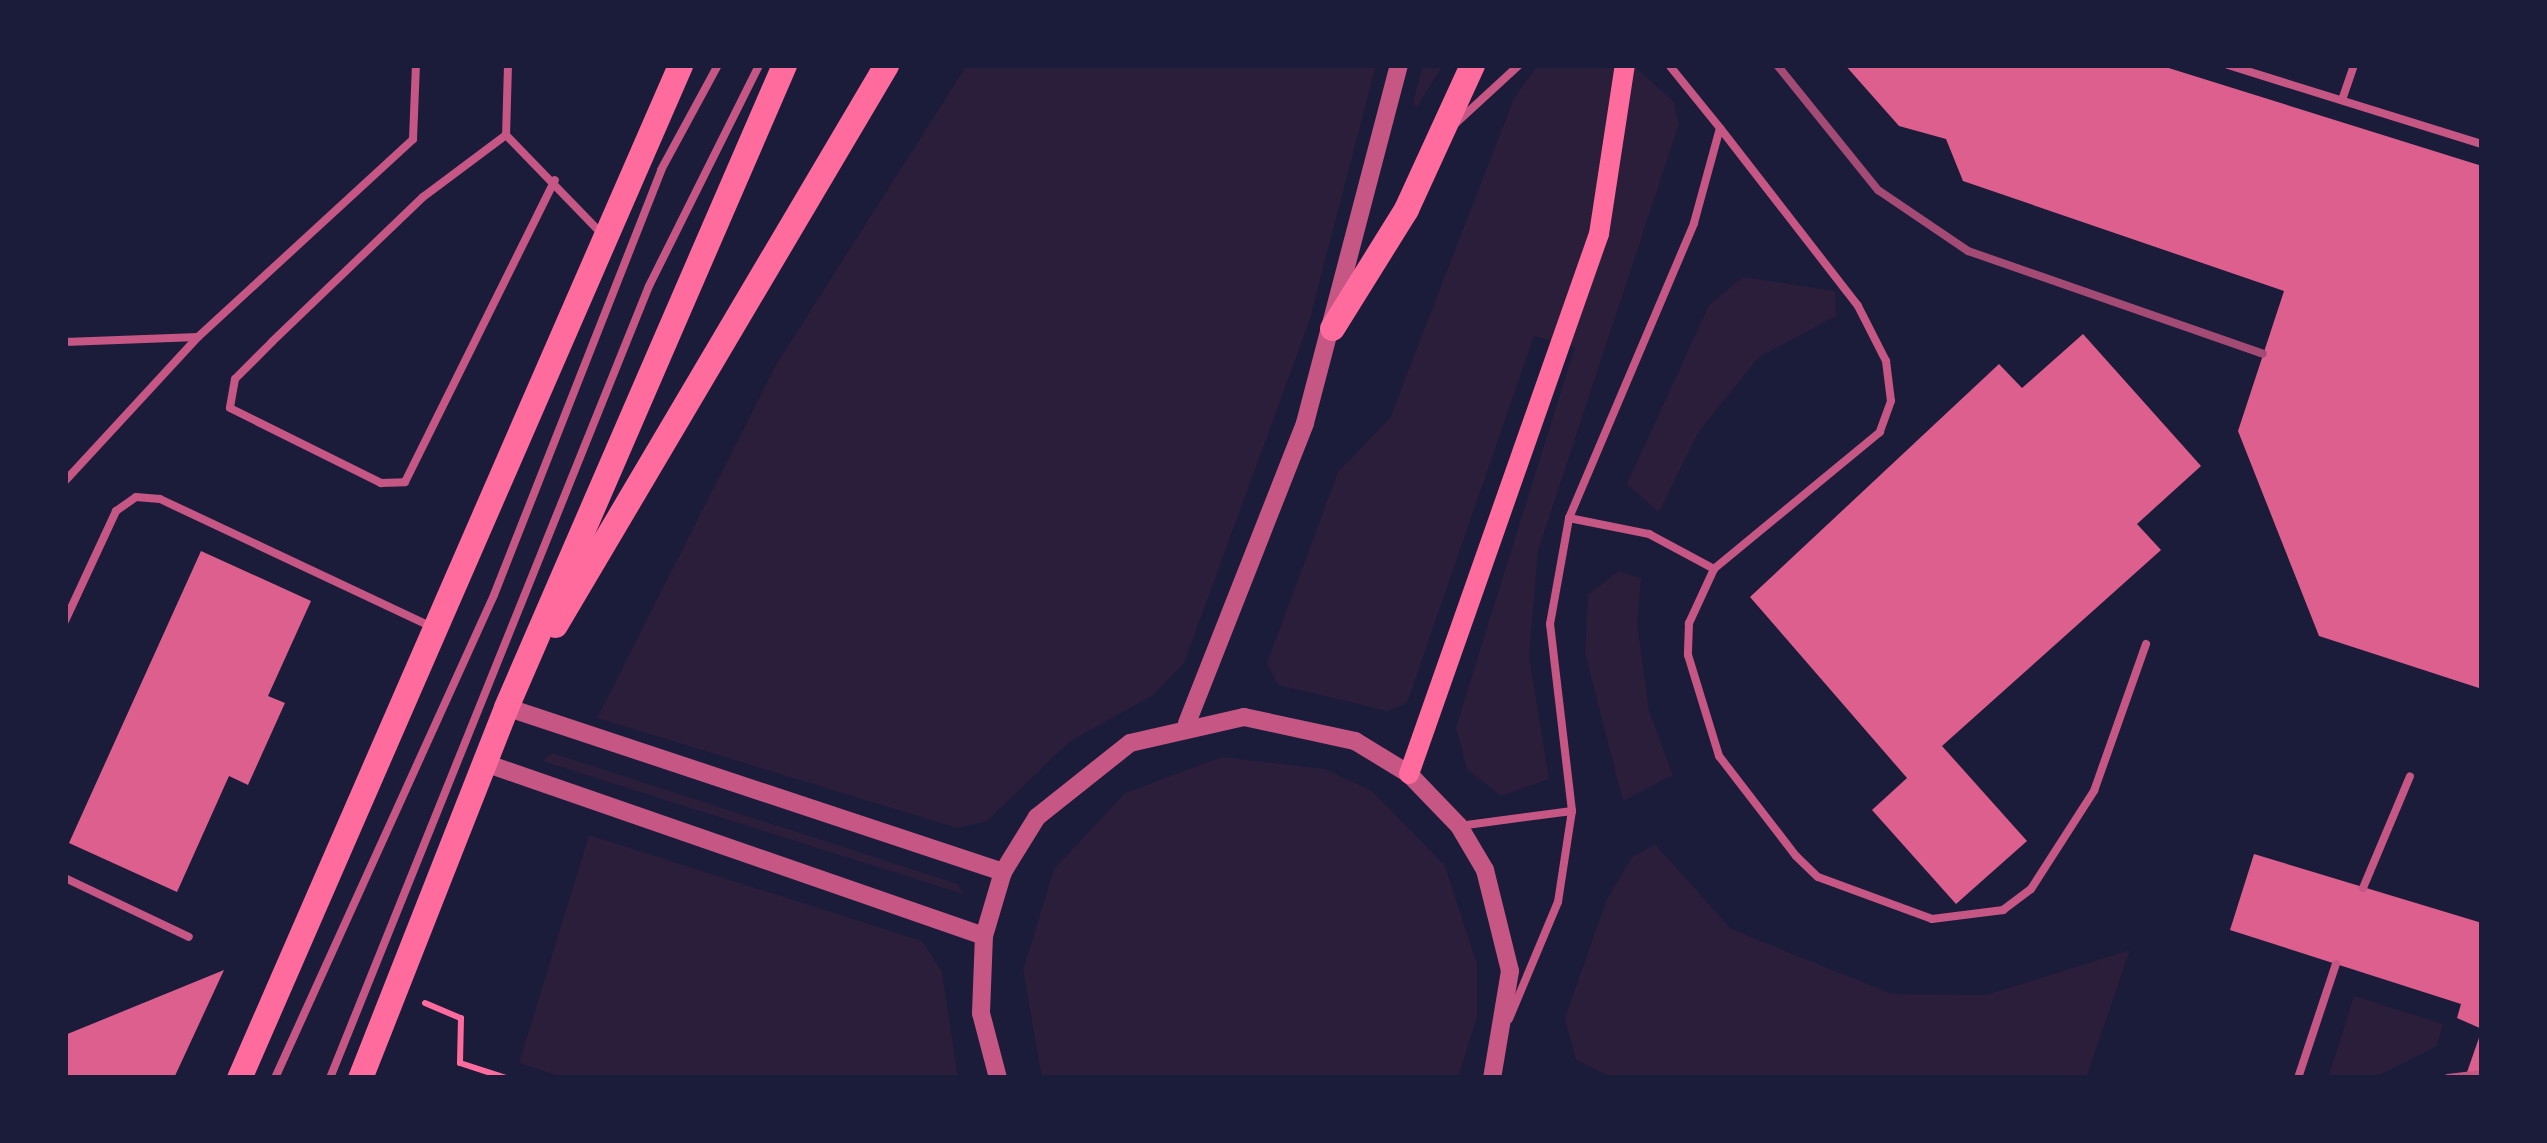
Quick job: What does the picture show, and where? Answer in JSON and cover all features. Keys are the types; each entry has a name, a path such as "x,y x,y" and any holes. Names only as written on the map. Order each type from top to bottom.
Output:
{"main road":[{"path":"239,1078 437,630 602,235 680,65"},
{"path":"360,1078 506,707 784,65"},
{"path":"1332,328 1443,134 1472,65"},
{"path":"1409,774 1599,234 1625,65"},
{"path":"506,707 885,66"}],"street":[{"path":"1187,723 1263,539 1332,328 1399,65"},
{"path":"506,707 1003,872"},
{"path":"998,1078 981,1012 984,936 1003,872 1080,774 1187,723 1301,723 1409,774 1459,826 1502,920 1508,1023 1492,1078"},
{"path":"485,763 984,936"}],"lane":[{"path":"65,481 198,337 414,139 416,65"},
{"path":"508,65 506,135 554,180 602,235"},
{"path":"275,1078 494,595 661,170 718,65"},
{"path":"330,1078 656,270 759,65"},
{"path":"1443,134 1519,65"},
{"path":"1669,65 1858,306 1886,361 1891,401 1880,432 1714,569 1690,623 1688,655 1719,756 1818,876 1932,919 2002,910 2030,889 2094,791 2146,644"},
{"path":"2228,65 2482,144"},
{"path":"2342,100 2354,65"},
{"path":"1508,1023 1558,902 1572,811 1550,624 1569,518 1694,224 1720,128"},
{"path":"506,135 422,197 272,342 236,379 230,408 381,484 405,482 554,180"},
{"path":"65,342 198,337"},
{"path":"65,621 116,511 136,498 160,498 437,630"},
{"path":"1569,518 1650,534 1714,569"},
{"path":"2363,888 2410,776"},
{"path":"1459,826 1572,811"},
{"path":"65,878 189,937"},
{"path":"2298,1078 2336,964"},
{"path":"2448,1078 2482,1074"}],"path":[{"path":"394,991 461,1018 460,1063 506,1078"}],"shaded area":[{"path":"967,65 1376,65 1309,322 1184,663 1153,695 1069,742 987,821 957,828 597,718 776,365"},
{"path":"1423,65 1443,65 1416,108 1413,102"},
{"path":"1538,65 1635,67 1673,101 1679,124 1538,551 1529,657 1549,779 1501,796 1467,769 1456,727 1575,347 1534,336 1407,703 1387,711 1278,685 1267,663 1338,472 1390,418 1514,98"},
{"path":"1743,277 1835,291 1836,316 1759,357 1699,431 1659,512 1627,484 1709,305"},
{"path":"1619,571 1641,578 1637,623 1649,711 1673,775 1623,801 1585,653 1588,595"},
{"path":"552,753 958,884 963,894 542,761"},
{"path":"1222,757 1325,769 1372,791 1445,866 1477,964 1477,1017 1458,1078 1042,1078 1023,970 1054,869 1125,793"},
{"path":"589,835 922,941 942,972 958,1078 566,1078 519,1063"},
{"path":"1655,844 1731,929 1892,994 1986,995 2130,950 2086,1078 1613,1078 1576,1060 1565,1018 1607,899 1632,857"},
{"path":"2354,996 2443,1024 2437,1046 2373,1078 2328,1078"}],"building":[{"path":"1845,65 2159,65 2482,166 2482,689 2319,636 2238,431 2284,291 1963,181 1946,139 1899,126"},
{"path":"2083,334 2201,466 2137,524 2161,550 1942,746 2027,841 1956,904 1872,810 1907,778 1750,597 1999,364 2022,388"},
{"path":"201,551 311,601 268,696 285,703 248,785 229,776 177,892 69,843"},
{"path":"2254,854 2482,923 2482,1029 2457,1018 2461,1004 2230,930"},
{"path":"224,970 174,1078 65,1078 65,1035"},
{"path":"2481,1032 2482,1078 2465,1078"}],"railway":[{"path":"1777,65 1878,190 1968,251 2263,354"}]}
